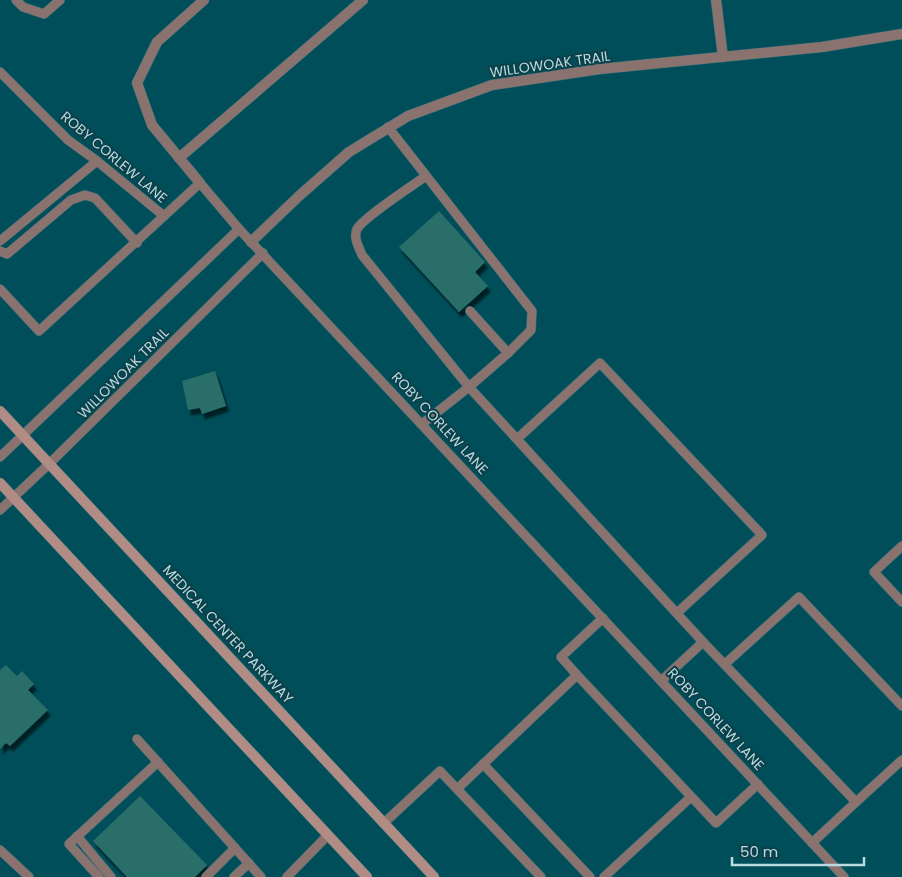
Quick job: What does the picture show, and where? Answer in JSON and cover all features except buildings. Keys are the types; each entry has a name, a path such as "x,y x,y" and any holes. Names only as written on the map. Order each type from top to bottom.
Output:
{"main road":[{"name":"MEDICAL CENTER PARKWAY","path":"0,411 385,822 434,877"},
{"path":"0,483 367,877"}],"street":[{"path":"200,183 152,125 137,83 157,42 204,0"},
{"path":"179,158 363,0"},
{"path":"716,0 723,57"},
{"name":"WILLOWOAK TRAIL","path":"251,242 349,152 408,116 492,85 600,69 822,47 902,34"}],"lane":[{"path":"16,0 22,8 44,14 60,0"},
{"name":"ROBY CORLEW LANE","path":"0,72 68,140 97,160 164,216 200,183 251,242 844,877"},
{"path":"388,127 532,311 531,330 469,387 422,424"},
{"path":"0,241 97,160"},
{"path":"426,176 370,217 357,229 356,240 362,255 469,387 703,642 856,802"},
{"path":"0,251 7,254 71,200 85,195 95,198 137,243"},
{"path":"0,289 39,330 137,243 164,216"},
{"path":"0,457 239,229"},
{"name":"WILLOWOAK TRAIL","path":"0,510 50,464 263,253"},
{"path":"470,311 508,353"},
{"path":"517,440 600,363 762,535 677,613"},
{"path":"902,546 874,572 902,602"},
{"path":"725,664 798,597 902,706"},
{"path":"603,618 561,657 577,675 716,823 758,784"},
{"path":"661,681 703,642"},
{"path":"457,789 577,675"},
{"path":"137,739 261,877"},
{"path":"812,843 902,760"},
{"path":"99,877 69,844 158,762"},
{"path":"483,764 590,877"},
{"path":"385,822 440,771 541,877"},
{"path":"604,877 692,797"},
{"path":"287,877 328,835"},
{"path":"77,836 111,877"},
{"path":"206,877 235,848"},
{"path":"0,850 29,877"},
{"path":"234,877 249,863"}]}
